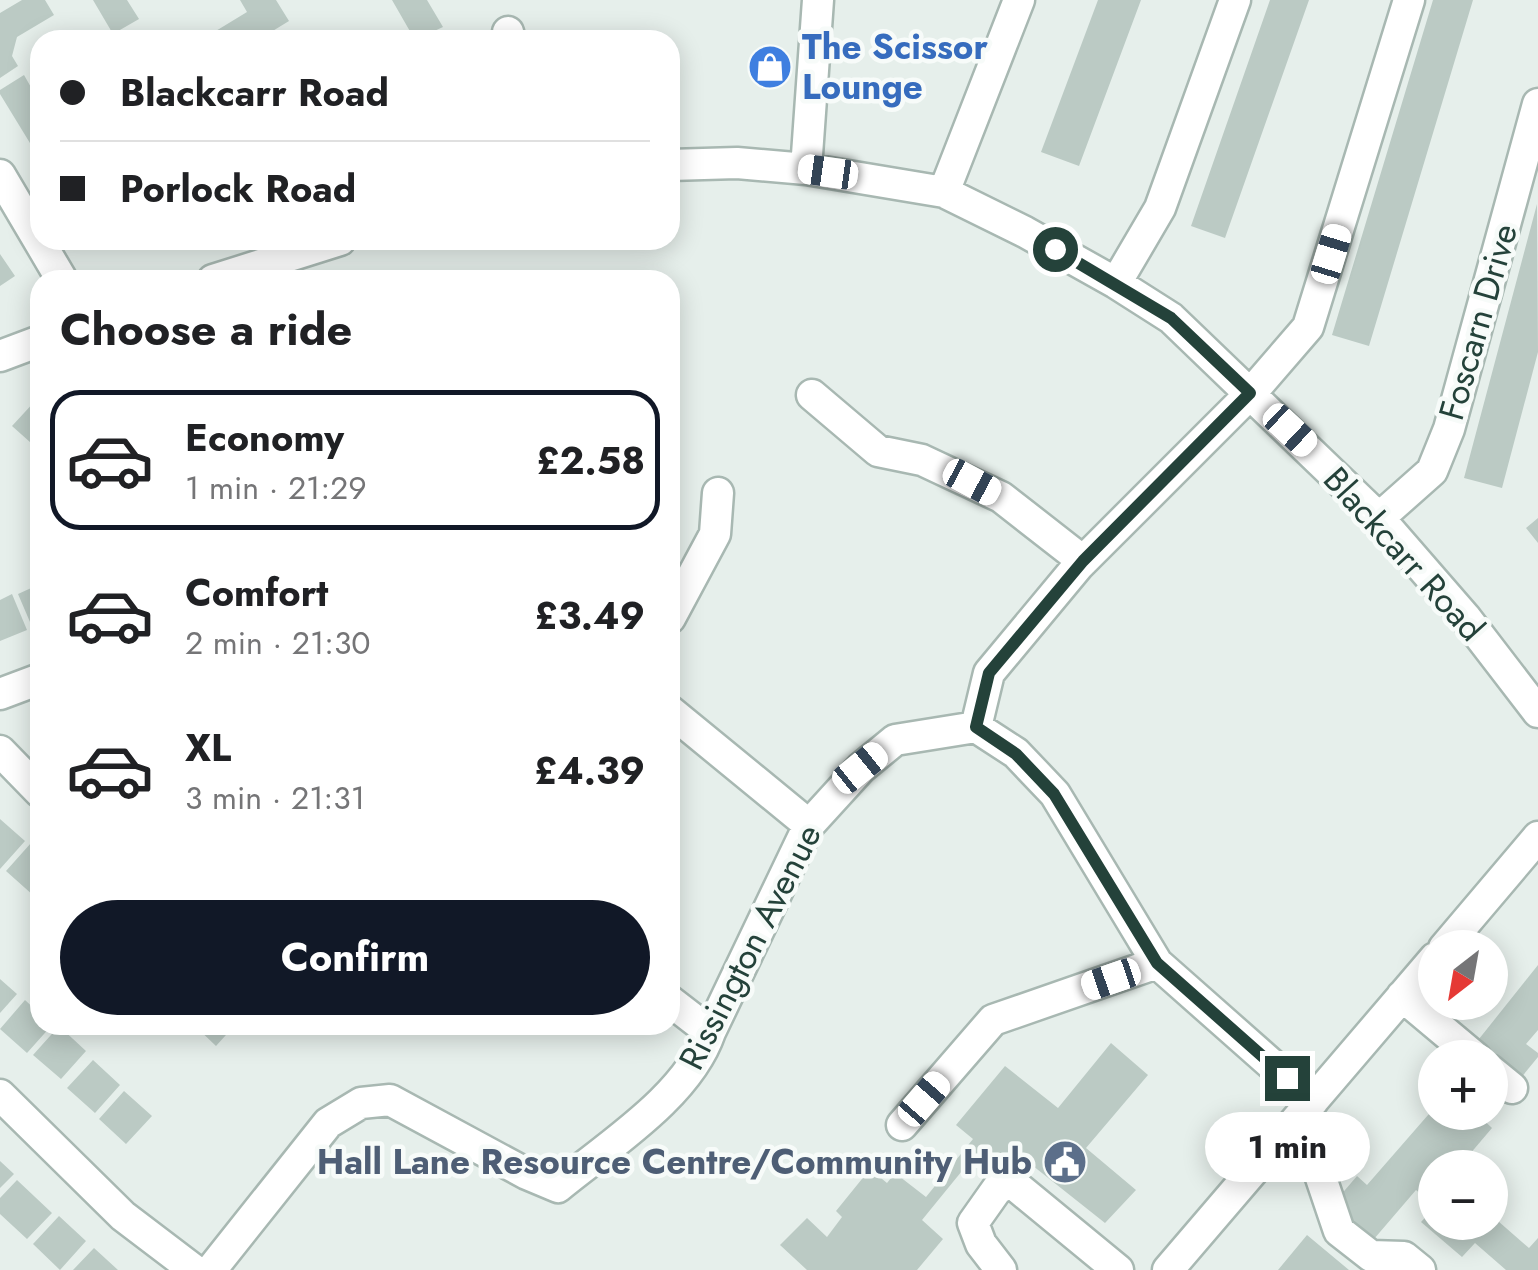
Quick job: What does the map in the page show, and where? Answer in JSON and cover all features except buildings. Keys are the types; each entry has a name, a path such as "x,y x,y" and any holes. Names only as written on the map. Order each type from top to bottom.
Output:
{"street":[{"path":"806,169 818,0"},
{"path":"944,192 1019,0"},
{"path":"1116,283 1160,208 1236,0"},
{"path":"1313,1100 1157,963 1054,794 1016,754 976,727 989,673 1083,561 1250,393 1308,326 1409,0"},
{"name":"Foscarn Drive","path":"1379,518 1432,471 1449,428 1538,104"},
{"name":"Blackcarr Road","path":"680,165 737,163 806,169 944,192 1025,232 1171,318 1379,518 1465,617 1538,712"},
{"path":"0,175 30,226"},
{"path":"244,270 308,250"},
{"path":"0,356 30,344"},
{"path":"812,395 878,452 922,460 1001,497 1083,561"},
{"path":"680,605 715,534 718,493"},
{"path":"0,694 30,683"},
{"path":"680,720 809,824"},
{"name":"Rissington Avenue","path":"211,1270 328,1123 361,1103 390,1100 526,1174 558,1187 675,1088 701,1058 809,824 860,768 895,740 976,727"},
{"path":"0,751 30,782"},
{"path":"1459,930 1538,837"},
{"path":"902,1125 993,1020 1157,963"},
{"path":"1168,1270 1418,978"},
{"path":"1402,996 1455,1040"},
{"path":"680,1008 710,1032"},
{"path":"0,1095 123,1216 194,1270"},
{"path":"1289,1128 1318,1170 1338,1231 1371,1256 1404,1256 1420,1270"},
{"path":"1000,1270 981,1244 973,1223 997,1189 1011,1182 1118,1270"}],"place":[{"name":"The Scissor Lounge","path":"770,67"},
{"name":"Hall Lane Resource Centre/Community Hub","path":"1065,1162"}],"route":[{"path":"1055,249 1171,318 1250,393 1083,561 989,673 976,727 1016,754 1054,794 1157,963 1287,1078"}]}
